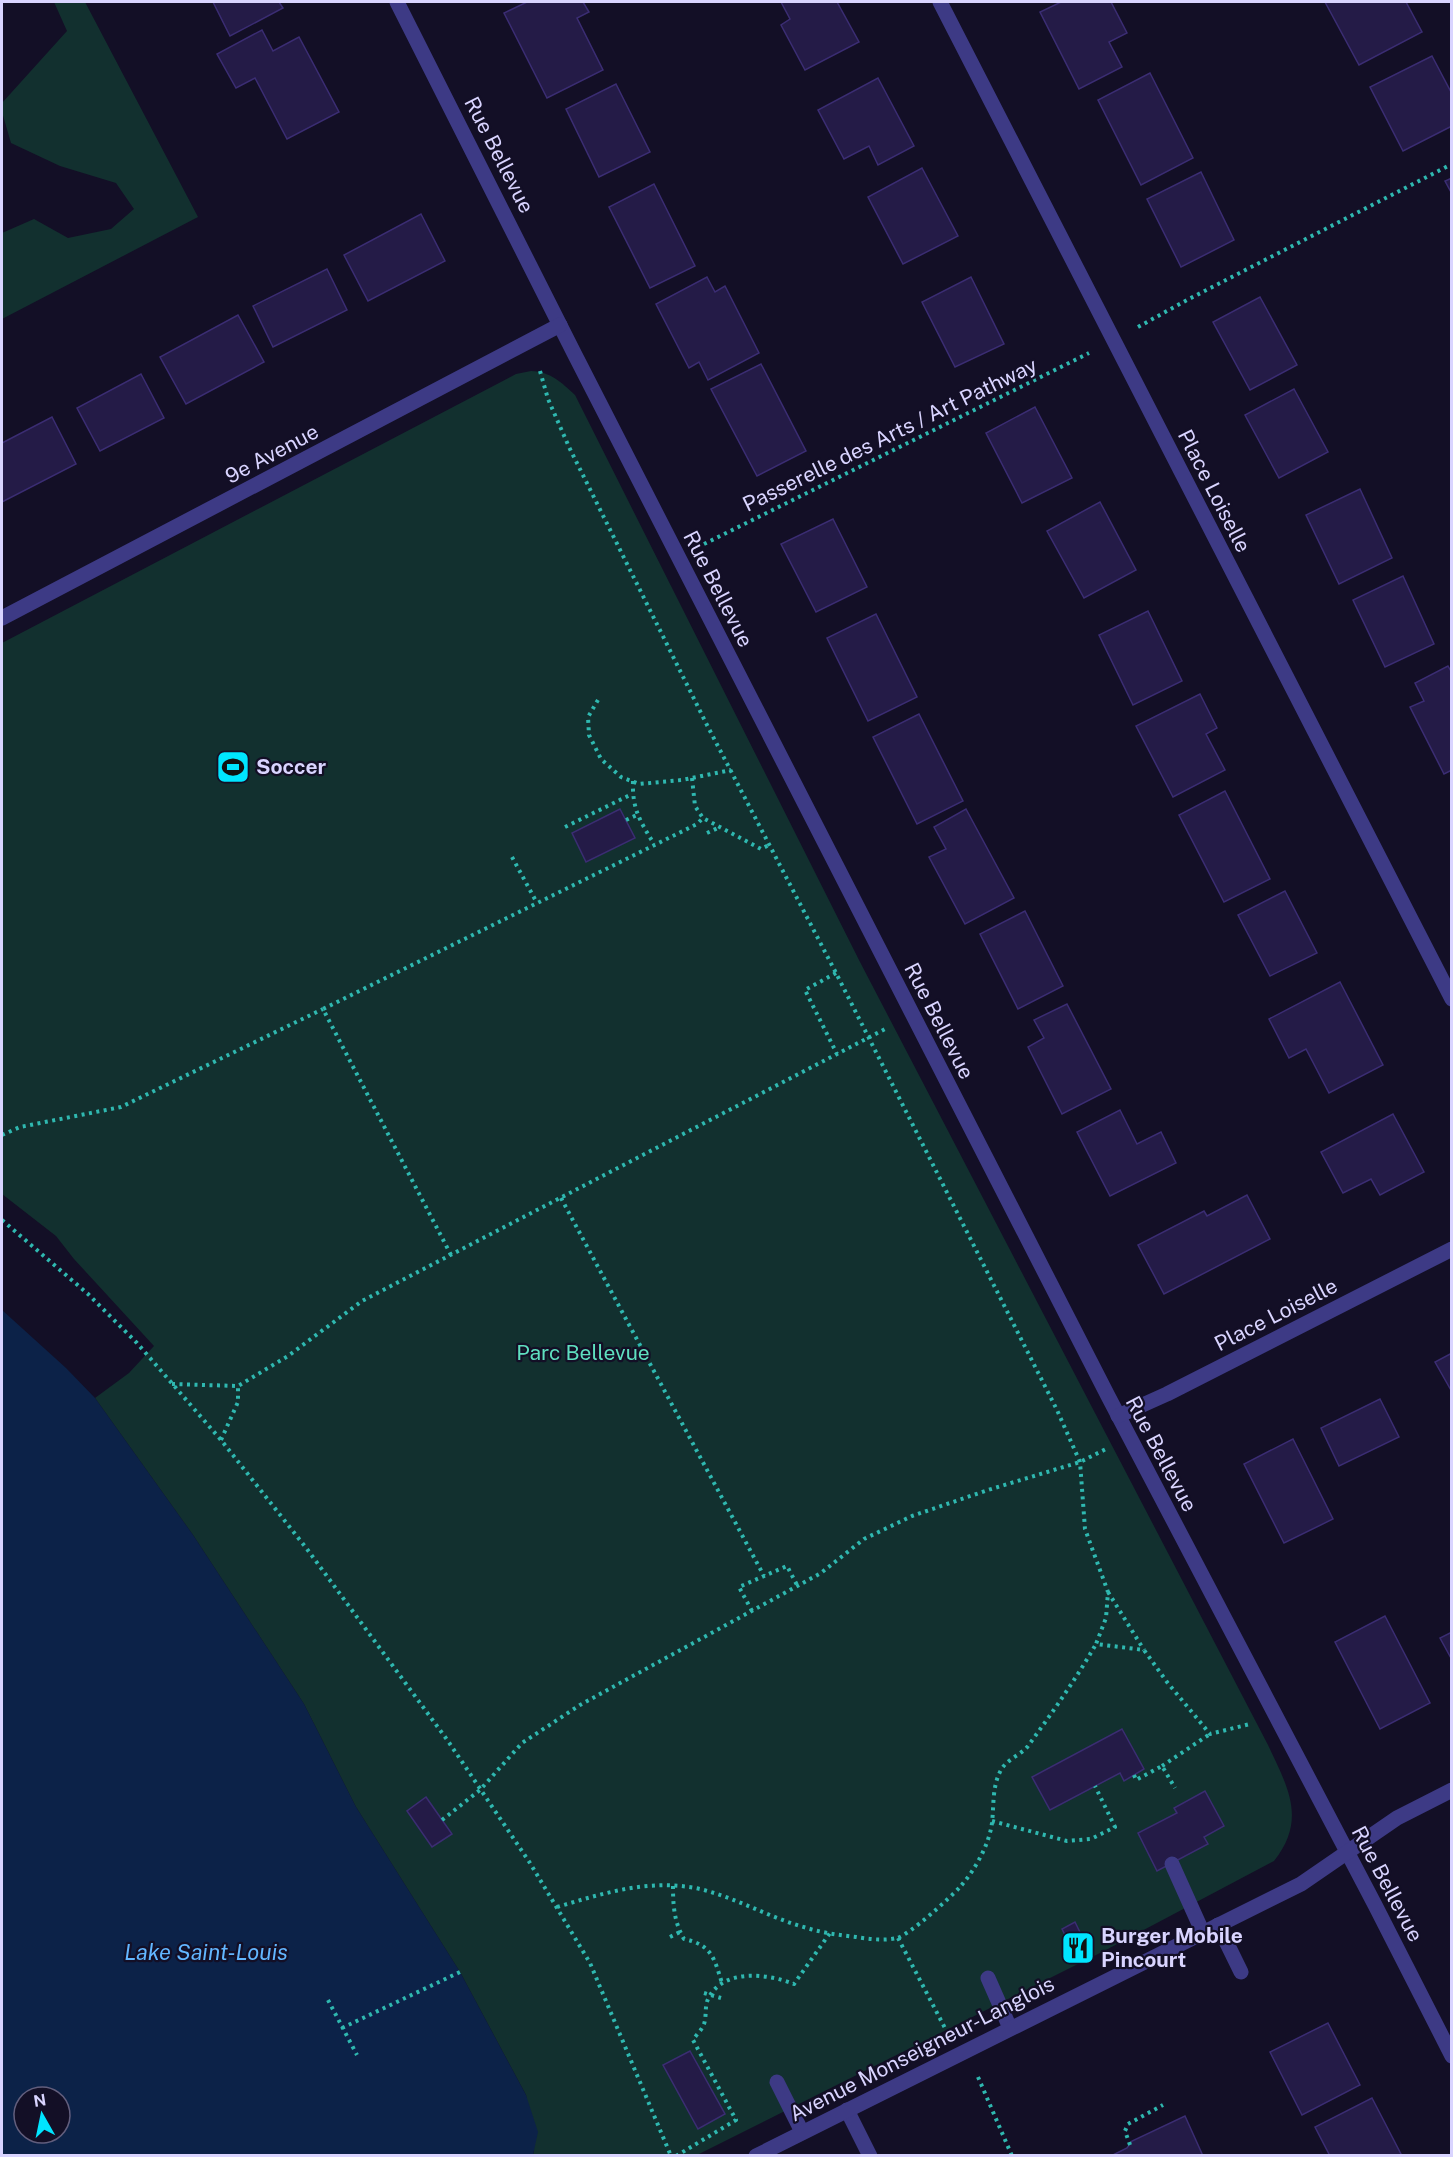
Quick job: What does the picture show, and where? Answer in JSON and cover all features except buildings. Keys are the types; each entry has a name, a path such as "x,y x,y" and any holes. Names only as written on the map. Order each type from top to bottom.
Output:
{"street":[{"name":"Rue Bellevue","path":"397,2 1118,1416 1452,2056"},
{"name":"Place Loiselle","path":"940,2 1452,999"},
{"name":"9e Avenue","path":"2,618 560,325"},
{"name":"Place Loiselle","path":"1118,1416 1167,1394 1452,1249"},
{"name":"Avenue Monseigneur-Langlois","path":"756,2156 1301,1884 1397,1818 1452,1790"},
{"path":"1172,1864 1203,1933"},
{"path":"1218,1925 1241,1972"},
{"path":"988,1978 1010,2028"},
{"path":"777,2082 802,2132"},
{"path":"847,2110 870,2156"}],"path":[{"path":"1132,331 1187,300 1452,164"},
{"name":"Passerelle des Arts / Art Pathway","path":"701,545 1092,351"},
{"path":"540,371 548,399 569,447 730,770 836,973 1057,1410 1080,1462 1085,1529 1108,1592 1144,1650 1210,1734"},
{"path":"598,700 588,717 589,735 601,759 621,777 639,784 692,778 730,770"},
{"path":"692,778 695,806 703,818 761,849 769,845"},
{"path":"633,781 632,794 637,815 654,844"},
{"path":"565,828 632,794"},
{"path":"626,820 637,815"},
{"path":"2,1135 20,1127 121,1107 697,824 703,818"},
{"path":"707,833 720,827"},
{"path":"512,857 537,903"},
{"path":"836,973 805,990 837,1054"},
{"path":"323,1009 452,1255"},
{"path":"171,1384 238,1386 288,1356 362,1302 893,1025"},
{"path":"561,1198 764,1576"},
{"path":"2,1220 88,1294 136,1343 221,1440 314,1558 441,1732 558,1907 591,1963 674,2156 736,2120 693,2040 704,2024 705,2008 710,1995 722,1983 737,1977 758,1976 794,1984 830,1933"},
{"path":"221,1440 238,1402 238,1386"},
{"path":"442,1820 480,1790 522,1743 541,1730 580,1705 821,1573 864,1539 912,1516 1080,1462 1112,1446"},
{"path":"752,1611 739,1587 787,1566 797,1586"},
{"path":"558,1907 624,1888 673,1886 699,1889 806,1928 869,1939 898,1938 923,1920 960,1886 985,1847 989,1838 992,1804 998,1777 1003,1766 1026,1749 1081,1670 1096,1644 1106,1618 1108,1592"},
{"path":"1096,1644 1144,1650"},
{"path":"1134,1775 1136,1780 1162,1766 1210,1734 1256,1722"},
{"path":"1162,1766 1175,1788"},
{"path":"992,1821 1067,1841 1091,1839 1115,1827 1095,1786"},
{"path":"673,1886 674,1912 680,1932 684,1939 701,1943 710,1953 722,1983"},
{"path":"670,1937 680,1932"},
{"path":"898,1938 946,2030"},
{"path":"342,2028 460,1972"},
{"path":"704,1993 721,1998"},
{"path":"328,2000 357,2055"},
{"path":"978,2077 1012,2156"},
{"path":"1130,2145 1125,2131 1128,2124 1163,2105"}],"green space":[{"path":"54,2 85,2 198,217 2,319 2,233 34,219 68,238 111,229 134,209 116,183 60,166 11,143 2,112 2,103 67,31"},
{"name":"Parc Bellevue","path":"531,371 550,376 575,395 860,962 1268,1745 1282,1775 1291,1803 1290,1831 1274,1861 1104,1951 697,2155 533,2155 526,2095 460,1972 356,1807 304,1704 193,1535 95,1398 129,1373 154,1346 74,1259 56,1236 2,1194 2,643 516,374"}],"water":[{"name":"Lake Saint-Louis","path":"2,1310 66,1368 95,1398 193,1535 304,1704 356,1807 460,1972 526,2095 538,2132 533,2155 2,2155"}],"place":[{"name":"Soccer","path":"233,767"},
{"name":"Burger Mobile Pincourt","path":"1078,1948"}]}
